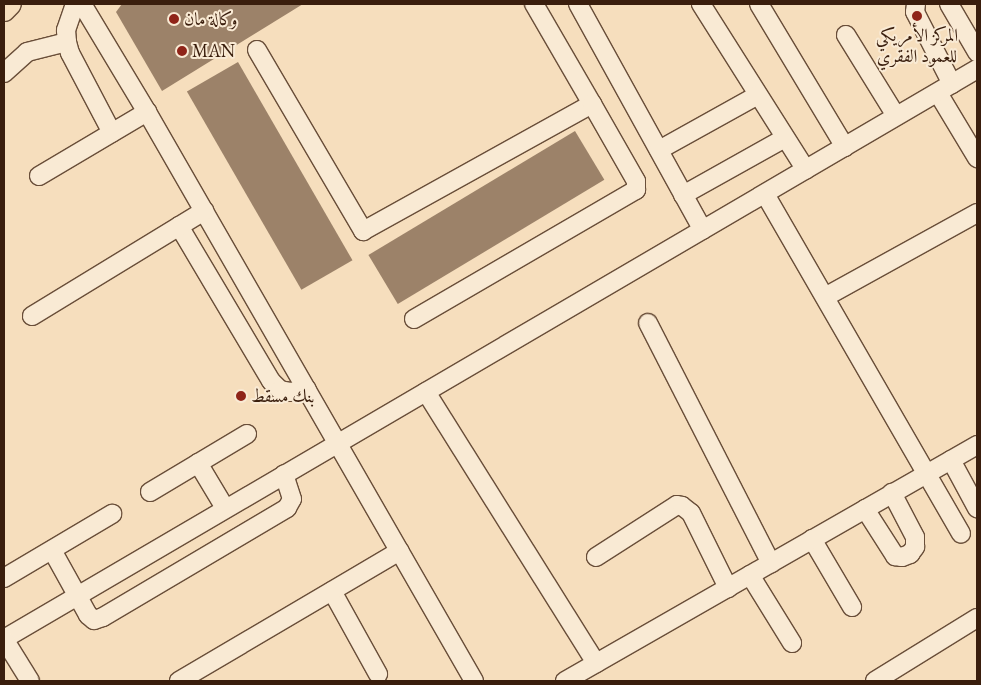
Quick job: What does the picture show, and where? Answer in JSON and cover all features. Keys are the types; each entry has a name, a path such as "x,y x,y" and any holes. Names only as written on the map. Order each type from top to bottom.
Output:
{"main road":[{"path":"4,10 10,4"}],"street":[{"path":"75,4 66,30 70,53 112,132"},
{"path":"82,4 148,112 474,681"},
{"path":"414,319 636,190 636,182 534,4"},
{"path":"578,4 703,230"},
{"path":"703,4 806,170"},
{"path":"759,4 845,147"},
{"path":"916,4 915,12 945,88 977,158"},
{"path":"949,4 977,52"},
{"path":"846,34 896,116"},
{"path":"4,73 27,52 67,42"},
{"path":"257,50 363,231 592,104"},
{"path":"30,681 4,639 337,442 977,70"},
{"path":"659,150 758,95"},
{"path":"39,176 148,112"},
{"path":"684,195 785,138"},
{"path":"765,194 962,534"},
{"path":"32,316 204,211"},
{"path":"825,297 977,213"},
{"path":"179,226 271,382 280,390 290,392 307,390"},
{"path":"648,323 771,563"},
{"path":"426,392 596,663"},
{"path":"150,492 247,434"},
{"path":"565,681 977,445"},
{"path":"951,460 977,508"},
{"path":"198,463 225,508"},
{"path":"52,550 88,615 94,620 288,508 292,499 284,474"},
{"path":"865,509 895,556 902,558 910,554 915,548 915,537 892,494"},
{"path":"596,557 677,505 682,506 690,513 728,588"},
{"path":"4,578 112,514"},
{"path":"812,539 852,607"},
{"path":"179,681 400,552"},
{"path":"750,575 792,643"},
{"path":"332,591 378,674"},
{"path":"875,681 977,618"}],"building":[{"name":"MAN","path":"122,4 303,4 162,91 116,12"},
{"path":"238,62 352,260 301,290 187,92"},
{"path":"575,131 604,180 398,304 368,255"}],"place":[{"name":"المركز الأمريكي للعمود الفقري","path":"917,16"},
{"name":"وكالة مان","path":"174,19"},
{"name":"MAN","path":"182,51"},
{"name":"بنك مسقط","path":"241,396"}]}
